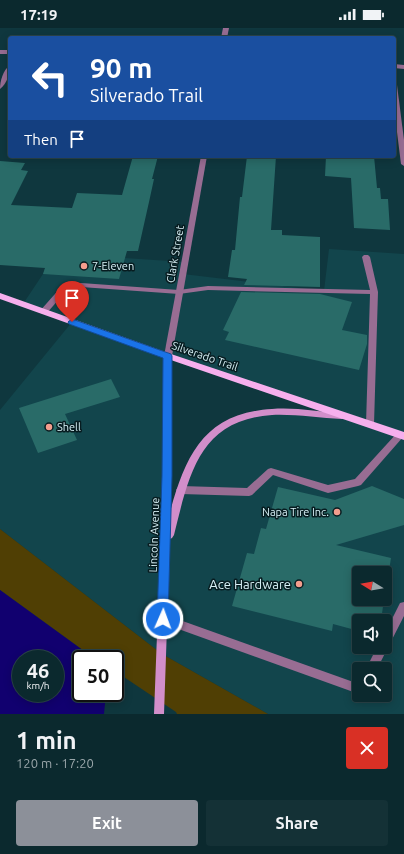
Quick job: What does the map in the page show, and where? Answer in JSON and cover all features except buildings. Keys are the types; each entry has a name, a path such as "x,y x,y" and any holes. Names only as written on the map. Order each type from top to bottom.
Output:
{"main road":[{"name":"Silverado Trail","path":"0,296 168,356 402,435"},
{"name":"Lincoln Avenue","path":"159,714 165,547 168,356"},
{"path":"165,547 181,490 198,452 210,436 219,428 234,419 272,412 343,416"}],"street":[{"path":"0,87 8,71"},
{"path":"396,101 404,164"},
{"name":"Clark Street","path":"168,356 204,158"},
{"path":"366,257 374,292 370,424"},
{"path":"43,312 65,288 81,285 179,292 208,288 374,292"},
{"path":"181,490 249,492 271,471 328,489 358,482 402,435"},
{"path":"392,629 404,606"},
{"path":"163,619 352,686"}],"shaded area":[{"path":"329,249 404,254 404,714 268,714 162,654 0,529 0,410 72,322 23,304 43,274 50,253 184,262 183,274 324,291","holes":["168,356 341,415 272,412 227,423 198,452 165,545"]},
{"path":"0,529 162,654 268,714 175,714 124,679 124,650 83,650 0,590"},
{"path":"0,590 83,650 72,650 72,702 124,702 124,696 175,714 0,714"}],"pier":[{"path":"124,677 177,714 104,714 105,702 124,702"}],"place":[{"name":"7-Eleven","path":"84,266"},
{"name":"Shell","path":"49,427"},
{"name":"Napa Tire Inc.","path":"337,512"},
{"name":"Ace Hardware","path":"299,584"}],"route":[{"path":"72,322 168,356 167,476 163,619"}]}
